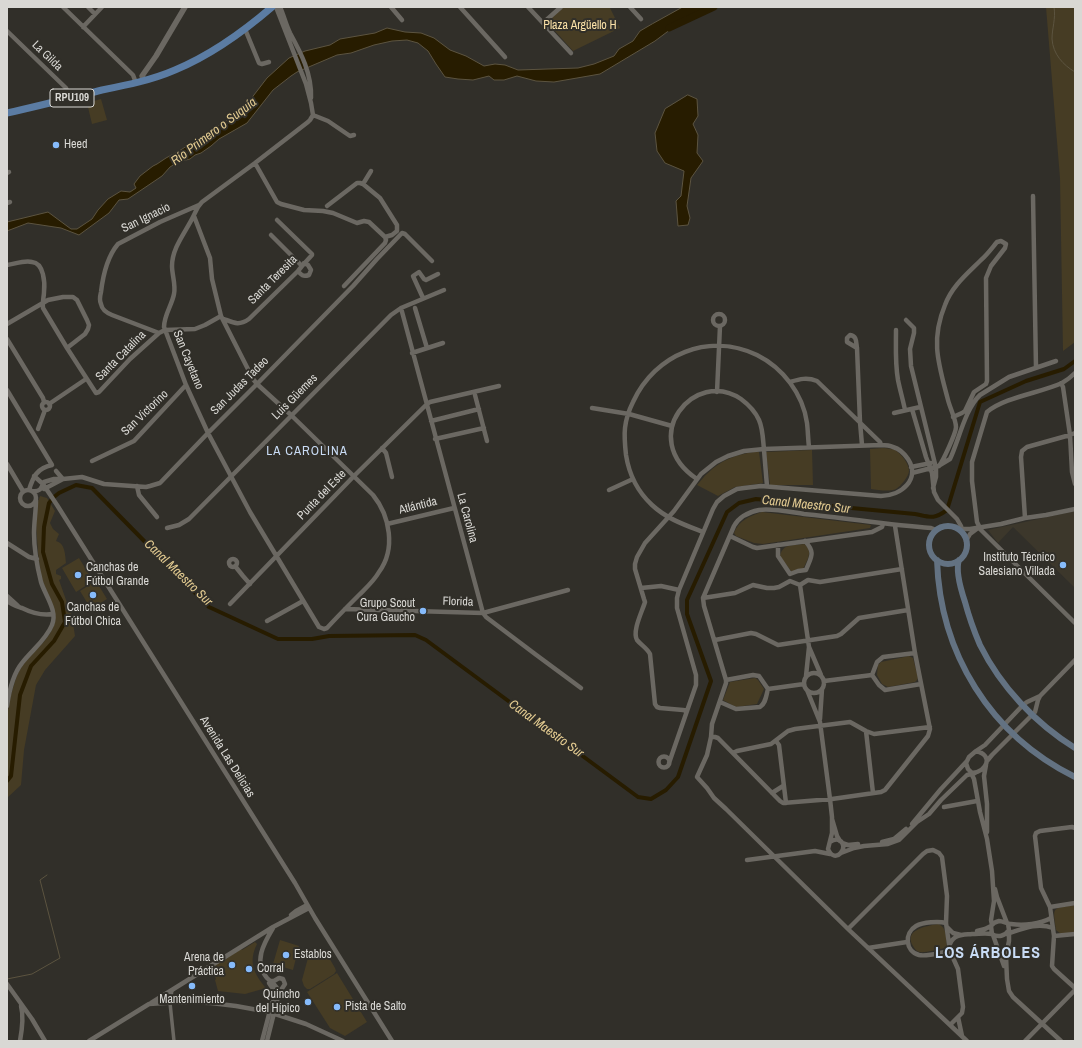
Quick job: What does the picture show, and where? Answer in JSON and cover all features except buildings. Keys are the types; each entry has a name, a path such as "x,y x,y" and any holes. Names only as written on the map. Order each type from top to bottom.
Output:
{"main road":[{"name":"RPU109","path":"139,79 166,69 191,57 236,30 265,7"},
{"name":"RPU109","path":"7,113 69,96 170,72 219,46 245,29 272,7"},
{"name":"RPU109","path":"7,108 69,96"},
{"path":"959,560 946,563 937,560 933,556 930,551 930,540 936,530 947,526 963,530 966,541 966,551 959,560 957,567 963,596 981,647 995,670 1032,715 1051,732 1075,748"},
{"path":"937,560 940,598 945,620 963,667 975,687 988,706 1013,734 1042,758 1075,777"}],"street":[{"path":"63,7 139,79 156,56 185,7"},
{"path":"88,7 95,14"},
{"path":"83,27 102,7"},
{"path":"276,7 309,75 308,83 313,115 328,121 350,136 354,136"},
{"path":"280,7 295,48 303,77 308,83"},
{"path":"391,7 402,20"},
{"path":"460,7 505,57"},
{"path":"528,7 570,53"},
{"path":"543,23 561,7"},
{"path":"630,7 641,19"},
{"path":"245,29 259,63 262,64 269,62"},
{"name":"La Gilda","path":"7,31 66,88 69,96"},
{"name":"San Cayetano","path":"313,115 308,122 199,205 196,209 194,216 176,249 172,267 175,290 164,327 186,385 208,433 250,512 319,627 324,629 327,628 345,609"},
{"path":"255,163 277,202 304,210 333,213 357,223 367,221 385,237 385,243 344,286"},
{"path":"363,184 371,171"},
{"path":"327,206 357,183 363,184 380,198 397,226 398,229 396,232 385,237"},
{"path":"1033,196 1036,368"},
{"name":"San Ignacio","path":"159,333 112,315 103,308 100,299 106,266 116,247 122,241 199,205"},
{"path":"194,216 210,258 212,279 222,317 257,384 354,476 378,501 384,514 387,524 388,548 383,567 372,582 345,609"},
{"name":"Santa Teresita","path":"222,317 237,323 244,322 298,272 312,254 277,220"},
{"name":"San Judas Tadeo","path":"44,482 54,478 63,479 82,477 104,484 150,486 160,483 353,286 402,233 406,234 432,261"},
{"path":"271,235 303,264 308,265 311,270 309,275 305,276 298,272"},
{"path":"941,463 955,432 956,426 953,417 939,365 936,345 937,329 946,303 954,289 963,277 997,242 1001,241 1006,244 1005,248 993,263 987,274 985,283 987,381 974,392 965,411 953,417"},
{"path":"985,256 993,263"},
{"path":"7,264 32,261 39,264 44,288 43,308 86,379 49,404 49,408 45,410 38,429"},
{"path":"423,298 412,277 419,272 426,280 438,274"},
{"name":"Luis Güemes","path":"167,528 179,525 189,519 391,314 423,298 444,290"},
{"path":"7,324 52,298 70,296 75,298 78,300 89,325 85,334 66,348"},
{"name":"La Carolina","path":"401,308 483,613"},
{"path":"415,308 427,348"},
{"path":"159,333 165,330 195,329 222,317"},
{"path":"906,320 915,330 910,349 910,366 933,466 933,488 937,498 958,520 963,530 1075,509"},
{"path":"717,392 720,326"},
{"path":"896,330 897,370 905,410"},
{"name":"Santa Catalina","path":"86,379 97,394 130,359 159,333"},
{"path":"7,339 43,398 44,402 42,408 45,410"},
{"path":"412,353 443,343"},
{"path":"703,532 669,518 659,511 648,501 633,479 628,466 625,428 628,414 641,387 660,366 676,356 693,349 706,346 743,349 763,358 775,367 790,382 797,394 804,410 807,423 809,447"},
{"path":"857,348 862,446"},
{"path":"912,473 950,459 965,418 976,399 986,391 1009,377 1056,361"},
{"path":"1075,373 1061,383 1005,402 987,412 972,462 972,481 977,522 979,527 983,533 1075,623"},
{"path":"790,382 804,378 817,381 860,422 880,442 881,445"},
{"path":"1061,383 1073,434 1072,472 1075,484"},
{"name":"San Victorino","path":"92,461 134,441 186,385"},
{"name":"Punta del Este","path":"230,604 354,476 426,405 430,402 499,386"},
{"path":"7,390 52,465 44,467 34,476 30,491"},
{"path":"697,479 685,470 676,459 671,440 672,426 677,415 687,402 702,394 717,392 728,393 739,398 750,406 755,412 762,428 767,486"},
{"path":"475,396 487,441"},
{"path":"44,402 49,404"},
{"path":"894,413 920,407"},
{"path":"592,408 628,414 672,426"},
{"path":"431,421 479,409"},
{"path":"912,409 928,463 933,466"},
{"path":"435,439 484,428"},
{"path":"1025,518 1021,453 1027,447 1073,434"},
{"path":"669,763 696,686 697,678 677,608 678,590 717,502 732,491 740,488 767,486 886,496 896,494 906,487 912,473 906,457 899,450 892,446 881,445 744,450 721,459 705,470 697,479 679,506 645,543 635,564 644,602 636,630 636,636 650,654 655,704 657,707 687,711"},
{"path":"382,448 386,453 392,478"},
{"path":"911,467 928,463"},
{"path":"7,464 23,491"},
{"path":"56,472 63,479"},
{"name":"Avenida Las Delicias","path":"34,476 44,482 48,488 54,502 117,600 392,1041"},
{"name":"San Judas Tadeo","path":"36,499 40,491 63,479"},
{"path":"610,490 633,479"},
{"path":"23,491 37,492 42,488 44,482"},
{"path":"137,486 139,495 157,517"},
{"path":"23,491 20,495 20,501 33,510 35,517"},
{"path":"7,706 16,673 21,663 47,635 54,619 51,606 42,584 36,559 34,535 36,499 30,491"},
{"path":"29,506 33,504 36,499"},
{"name":"Atlántida","path":"387,524 454,508"},
{"path":"936,530 768,510 760,510 747,514 739,520 734,526 703,598 726,683 712,724 707,755 697,775 698,779 714,798 879,959 967,1041"},
{"path":"730,536 754,548 872,532 882,527 883,524"},
{"path":"711,737 718,738 783,803 830,799 881,792 889,785 930,732 915,653 895,526"},
{"path":"805,541 812,549 806,570 808,580"},
{"path":"7,543 29,557 36,559"},
{"path":"778,545 778,556 790,574 790,581"},
{"path":"235,566 250,584"},
{"path":"800,585 808,580 820,582 902,569"},
{"path":"790,574 806,570"},
{"path":"703,598 735,593 753,585 774,588 790,581"},
{"path":"790,581 800,585"},
{"path":"800,585 809,647 824,681 822,689 820,724 832,817 832,833 828,849 831,854"},
{"path":"641,588 661,586 678,590"},
{"name":"Florida","path":"345,609 483,613 568,590"},
{"path":"7,596 20,607"},
{"path":"7,601 42,615 53,614"},
{"path":"267,622 303,601"},
{"path":"715,640 751,633 778,645 808,641 839,635 856,620 862,617 908,610"},
{"path":"483,613 486,617 534,654 581,688"},
{"path":"809,647 804,684 820,724"},
{"path":"872,674 877,662 883,657 915,653"},
{"path":"815,851 823,848 835,840 850,845 894,840 911,825 969,757 985,745 1023,705 1040,696 1075,660"},
{"path":"806,676 815,672 821,675"},
{"path":"824,681 872,674"},
{"path":"872,674 879,685 886,690 921,684"},
{"path":"720,702 736,709 760,706 765,702 768,689 759,676 753,675 726,680"},
{"path":"768,689 804,684"},
{"path":"807,690 813,693 822,689"},
{"path":"747,860 815,851 824,852 835,856 854,848 888,844 899,840 917,822 929,814 936,805 968,775 982,769 992,754 1036,710 1040,696"},
{"path":"732,753 771,744 795,728 820,724 850,722 871,734 930,727"},
{"path":"866,731 873,793"},
{"path":"776,741 778,745 786,803"},
{"path":"976,751 985,755 986,763 984,776 987,811 987,839"},
{"path":"967,761 966,766 972,773 974,779 977,801 987,839 992,871 993,907 989,924 984,930"},
{"path":"946,783 953,789"},
{"path":"772,793 783,786"},
{"path":"976,795 986,794"},
{"path":"944,807 977,801"},
{"path":"980,812 987,811"},
{"path":"832,817 837,836 843,845 843,850 840,854"},
{"path":"1025,1041 1075,989 1052,966 1054,936 1050,907 1041,888 1035,834 1072,827 1075,828"},
{"path":"848,929 923,854 930,850 939,853 942,857 947,896 947,925 950,951 959,974 963,1010 950,1025"},
{"path":"992,871 997,897 1008,924 1009,941 1006,956 1008,988 1011,994 1061,1041"},
{"path":"1050,907 1075,903"},
{"path":"89,1041 287,919 296,911 308,906"},
{"path":"991,918 993,934 1002,957 1007,979"},
{"path":"950,944 954,938 984,930 1000,921 1018,925 1042,922 1051,918"},
{"path":"950,951 920,955 913,951 907,942 908,936 916,926 936,922 947,925 953,933 963,935 980,933 1001,936 1018,929 1038,925 1052,928"},
{"path":"262,1041 279,993 263,971 260,961 265,942 271,929"},
{"path":"1054,936 1075,934"},
{"path":"868,948 907,942"},
{"path":"879,959 878,953 881,948 885,946"},
{"path":"7,984 32,1019 45,1041"},
{"path":"267,1041 272,1013 274,985"},
{"path":"172,990 170,1003 174,1041"},
{"path":"150,1004 211,1003 246,1008 272,1013 306,1024 343,1041"},
{"path":"20,1041 23,1012 21,1005"},
{"path":"958,1017 962,1037"}],"shaded area":[{"name":"Instituto Técnico Salesiano Villada","path":"1075,511 1075,588 1013,527 998,543 988,530"}],"green space":[{"name":"Plaza Argüello H","path":"564,7 611,7 610,8 620,28 573,51 547,22"},
{"path":"1046,7 1075,7 1075,342 1063,351 1060,178"},
{"path":"101,99 107,120 92,124 87,103"},
{"path":"883,448 895,450 904,459 909,468 909,473 906,478 900,486 893,490 871,489 870,449"},
{"path":"812,450 813,485 770,485 766,452"},
{"path":"759,452 763,483 735,487 718,496 697,485 712,469 723,462 735,456"},
{"path":"40,496 47,498 55,511 50,523 53,529 59,534 56,541 63,546 66,563 56,570 56,574 61,576 61,579 59,580 72,617 75,636 45,670 36,685 24,750 21,785 7,798 7,716 12,693 19,671 23,664 47,638 54,624 55,616 41,576 38,552 36,524"},
{"path":"762,512 871,525 870,528 763,544 754,543 736,536 734,533 742,522 749,517"},
{"path":"804,544 809,549 808,559 803,569 792,572 780,556 781,552 786,547"},
{"name":"Canchas de Fútbol Grande","path":"79,558 93,581 76,592 62,568"},
{"name":"Canchas de Fútbol Chica","path":"96,581 107,599 91,609 80,591"},
{"path":"909,656 913,658 918,678 917,680 915,682 888,687 882,684 877,675 878,665 881,662"},
{"path":"755,678 764,689 757,704 736,707 723,700 730,682"},
{"path":"1075,905 1075,932 1061,934 1056,930 1054,917 1055,910 1061,907"},
{"path":"938,924 945,930 947,946 945,948 922,952 917,951 913,947 911,940 911,936 914,932 923,927"},
{"path":"280,940 299,946 293,970 273,964"},
{"path":"255,942 257,944 253,956 254,968 258,978 266,988 245,994 218,991 216,979 211,968"},
{"name":"Pista de Salto","path":"320,949 324,949 336,971 334,974 310,989 307,989 302,980 308,958"},
{"name":"Pista de Salto","path":"337,973 367,1022 345,1036 330,1028 307,992"}],"water":[{"path":"683,7 719,7 679,23 655,41 600,74 554,82 536,81 517,76 504,80 494,80 489,76 473,80 445,77 428,51 418,43 407,40 392,41 374,45 351,53 337,55 291,76 273,90 247,123 219,139 201,153 190,159 178,162 170,167 162,176 128,199 119,200 109,213 79,235 61,228 28,223 7,231 7,222 48,212 71,229 77,229 92,219 108,199 121,191 130,192 136,188 134,184 140,176 153,166 231,118 247,104 267,78 289,58 305,51 330,45 340,39 375,33 387,28 405,32 421,33 434,38 450,50 466,56 484,66 495,64 505,65 518,70 578,68 594,64 614,56 619,49 633,41 640,31"},
{"path":"688,95 697,99 698,116 693,124 698,135 697,153 703,161 691,178 687,206 690,218 688,225 678,226 676,201 681,196 684,171 665,163 657,151 655,133 665,109"}],"waterway":[{"name":"Río Primero o Suquía","path":"669,28 714,7"},
{"path":"1054,7 1055,16 1052,39 1054,50 1066,66 1075,72"},
{"name":"Canal Maestro Sur","path":"7,781 11,776 20,695 31,666 54,641 65,622 62,602 52,584 43,552 44,527 49,503 59,493 76,485 92,488 209,607 278,639 312,639 329,636 415,635 426,640 638,797 651,799 666,790 678,777 711,681 687,614 687,600 727,512 739,503 756,499 915,514 928,517 938,515 947,510 980,402 1026,381 1064,369 1075,361"},
{"path":"7,979 32,974 60,958 40,880 47,875"}],"place":[{"name":"Heed","path":"56,145"},
{"name":"Instituto Técnico Salesiano Villada","path":"1063,565"},
{"name":"Canchas de Fútbol Grande","path":"78,575"},
{"name":"Canchas de Fútbol Chica","path":"93,595"},
{"name":"Grupo Scout Cura Gaucho","path":"423,611"},
{"name":"Establos","path":"286,955"},
{"name":"Arena de Práctica","path":"232,965"},
{"name":"Corral","path":"249,969"},
{"name":"Mantenimiento","path":"192,986"},
{"name":"Quincho del Hípico","path":"308,1002"},
{"name":"Pista de Salto","path":"337,1007"}],"district":[{"name":"LA CAROLINA","path":"307,452"},
{"name":"LOS ÁRBOLES","path":"988,954"}]}
